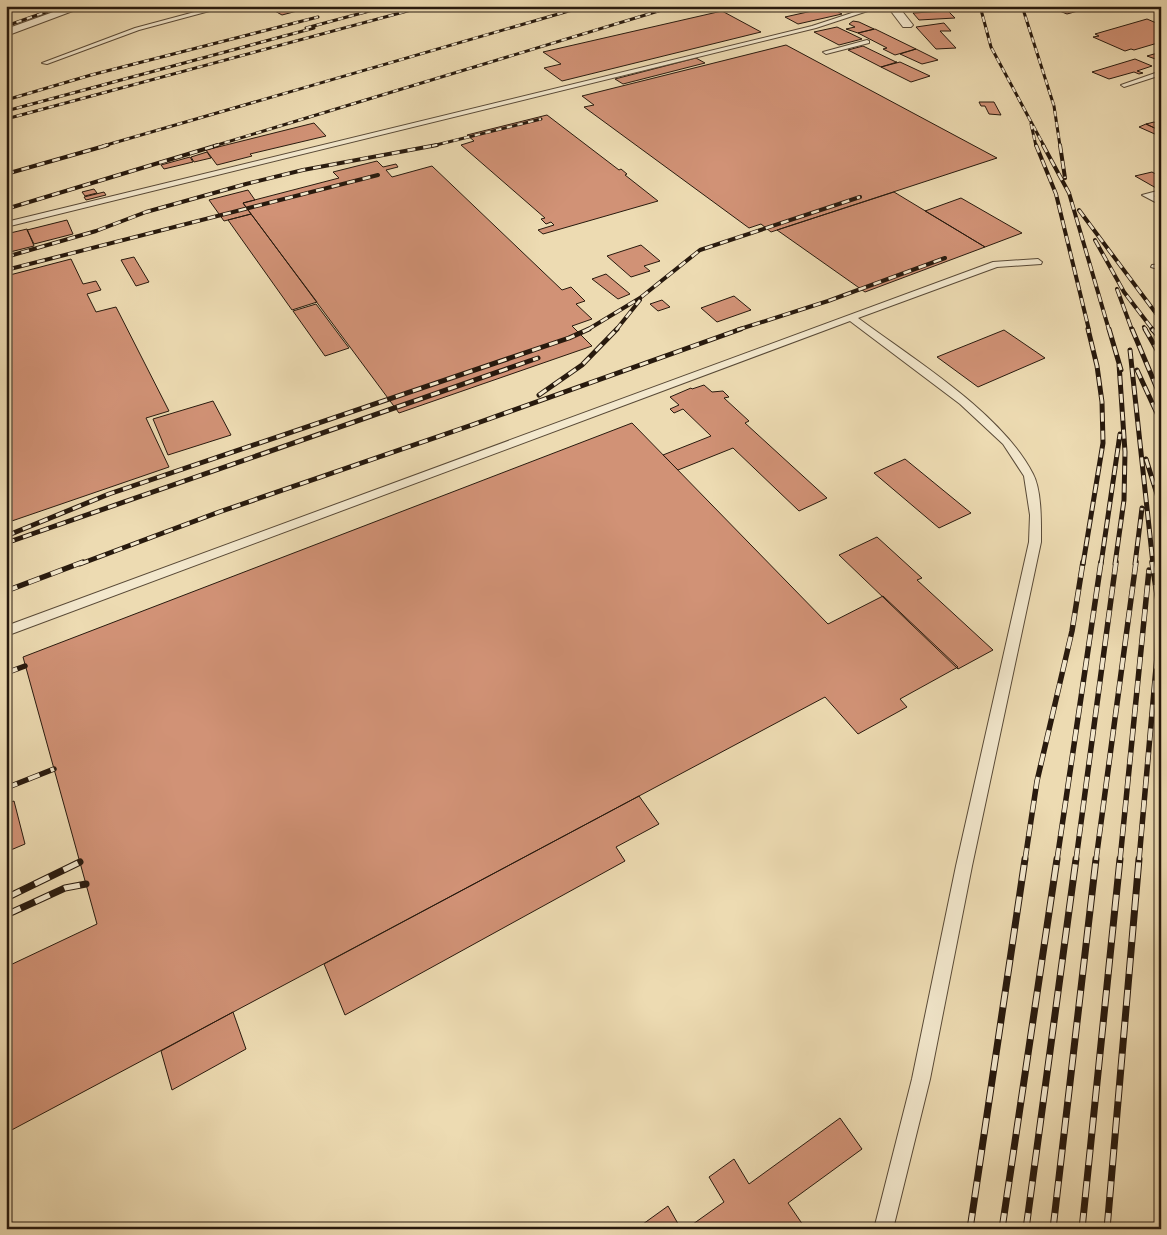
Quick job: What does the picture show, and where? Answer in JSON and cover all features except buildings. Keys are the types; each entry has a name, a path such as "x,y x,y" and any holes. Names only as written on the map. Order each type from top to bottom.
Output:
{"street":[{"path":"6,33 81,6"},
{"path":"892,6 907,25"}],"lane":[{"path":"45,63 137,29 225,6"},
{"path":"6,225 806,29 880,6"},
{"path":"826,52 867,42"},
{"path":"1124,85 1161,73"},
{"path":"1161,192 1146,195 1161,203"},
{"path":"6,631 996,264 1038,262"},
{"path":"850,317 964,402 1007,442 1029,476 1036,515 1035,542 964,866 921,1079 883,1229"}],"railway":[{"path":"6,26 63,6"},
{"path":"306,28 388,6"},
{"path":"6,119 426,6"},
{"path":"103,146 586,6"},
{"path":"214,146 675,6"},
{"path":"980,6 991,47 1044,146"},
{"path":"1022,6 1054,106 1060,146"},
{"path":"6,100 91,75 318,17"},
{"path":"6,111 314,28"},
{"path":"433,146 541,119"},
{"path":"1031,124 1036,146"},
{"path":"6,174 108,145"},
{"path":"6,209 218,145"},
{"path":"1036,145 1056,194 1089,330"},
{"path":"1043,145 1069,193 1109,330"},
{"path":"1060,145 1065,178"},
{"path":"6,257 96,231 146,212 246,184 303,170 433,146"},
{"path":"6,270 378,175"},
{"path":"588,330 640,298 700,250 860,197"},
{"path":"1079,210 1161,320"},
{"path":"1095,240 1124,292 1153,330"},
{"path":"737,330 828,301 945,258"},
{"path":"1117,289 1132,330"},
{"path":"616,330 640,300"},
{"path":"539,395 582,365 617,329"},
{"path":"80,564 219,512 469,426 741,329"},
{"path":"1083,564 1103,443 1102,402 1097,366 1088,329"},
{"path":"1109,329 1121,370"},
{"path":"1132,329 1161,398"},
{"path":"1145,329 1161,357"},
{"path":"1152,329 1161,339"},
{"path":"6,536 109,494 569,338 588,330"},
{"path":"1130,350 1153,564"},
{"path":"6,543 538,358"},
{"path":"1115,564 1124,500 1125,452 1119,364"},
{"path":"1137,370 1161,422"},
{"path":"1101,564 1120,434"},
{"path":"1146,459 1161,507"},
{"path":"1135,564 1142,508"},
{"path":"6,591 83,562"},
{"path":"1025,860 1037,781 1072,631 1083,562"},
{"path":"1057,860 1101,562"},
{"path":"1076,860 1116,562"},
{"path":"1096,860 1136,562"},
{"path":"1139,860 1157,657 1158,601 1152,562"},
{"path":"1120,860 1149,570"},
{"path":"6,673 25,666"},
{"path":"6,788 54,769"},
{"path":"970,1229 1025,859"},
{"path":"1002,1229 1057,859"},
{"path":"1026,1229 1076,859"},
{"path":"1053,1229 1096,859"},
{"path":"1082,1229 1120,859"},
{"path":"1107,1229 1139,859"},
{"path":"6,898 80,862"},
{"path":"6,915 65,888 86,884"},
{"path":"1158,1229 1161,1185"}]}
